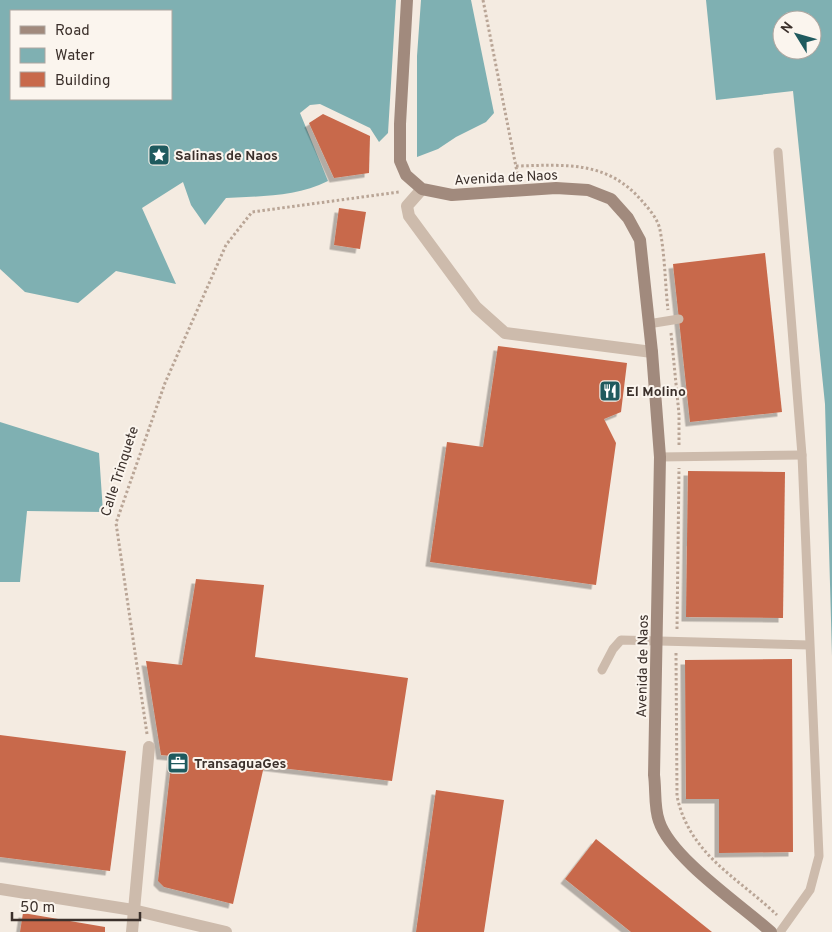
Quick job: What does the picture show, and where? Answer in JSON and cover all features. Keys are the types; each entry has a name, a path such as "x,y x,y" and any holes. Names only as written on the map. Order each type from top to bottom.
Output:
{"main road":[{"path":"407,0 400,124 400,161 406,175 422,189"},
{"name":"Avenida de Naos","path":"422,189 452,195 556,188 588,190 611,199 628,218 640,240 652,352 660,457 654,775 658,820 666,838 682,856 771,932"}],"street":[{"path":"422,189 407,206 409,216 476,307 506,332 652,352"},
{"path":"132,932 149,747"},
{"path":"0,889 133,910 226,932"}],"lane":[{"path":"778,152 802,455 818,856 810,890 780,932"},
{"path":"648,324 679,319"},
{"path":"660,457 802,455"},
{"path":"602,670 612,649 621,640 809,645"}],"path":[{"path":"483,0 520,190"},
{"name":"Calle Trinquete","path":"149,747 116,523 165,383 226,244 252,212 422,189"}],"water":[{"name":"Salinas de Naos","path":"0,0 396,0 388,133 379,142 370,128 320,104 310,105 300,113 328,181 291,193 226,198 205,225 191,205 183,182 142,208 176,284 116,271 78,303 25,292 0,269"},
{"path":"421,0 471,0 494,113 486,122 456,137 438,149 417,157 417,56"},
{"path":"706,0 832,0 832,656 825,404 793,91 716,100"},
{"path":"0,422 99,453 103,512 27,511 20,582 0,582"}],"building":[{"path":"323,114 370,136 369,173 334,178 309,123"},
{"path":"339,208 366,212 360,249 334,245"},
{"path":"765,253 782,412 690,422 673,264"},
{"path":"498,346 627,363 621,412 604,419 616,443 596,585 430,562 447,442 483,447"},
{"path":"688,471 785,472 783,618 686,617"},
{"path":"196,579 264,585 255,657 408,678 392,781 264,766 233,904 164,887 158,881 172,756 161,755 146,661 182,665"},
{"path":"792,659 793,852 719,853 719,799 686,799 685,660"},
{"path":"0,735 126,751 110,871 0,857"},
{"path":"436,790 504,800 484,932 416,932"},
{"path":"596,839 712,932 631,932 565,879"},
{"path":"23,913 105,927 105,932 20,932"}],"place":[{"name":"Salinas de Naos","path":"159,155"},
{"name":"El Molino","path":"610,391"},
{"name":"TransaguaGes","path":"178,763"}]}
